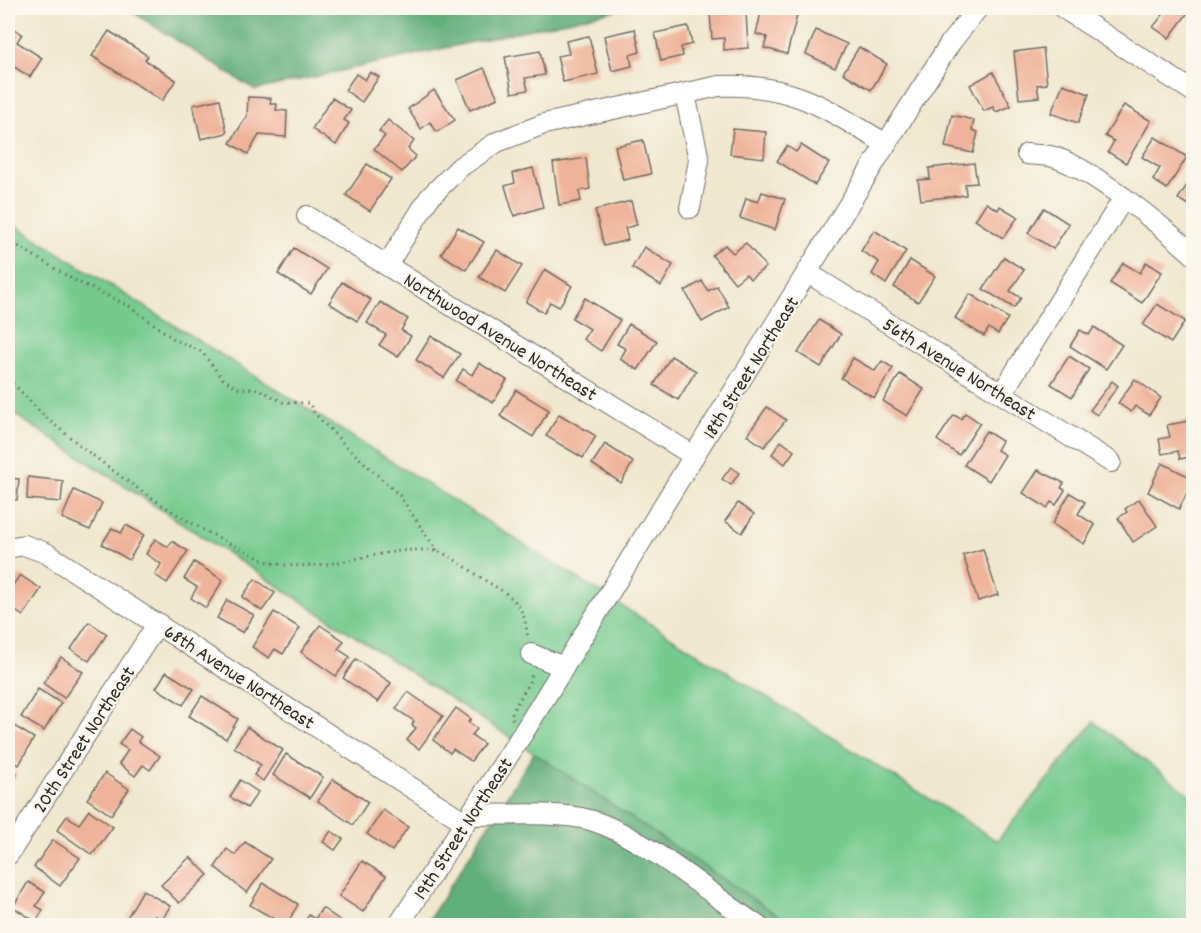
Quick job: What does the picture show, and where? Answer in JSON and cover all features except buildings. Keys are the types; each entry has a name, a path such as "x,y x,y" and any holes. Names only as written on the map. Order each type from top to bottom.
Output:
{"street":[{"name":"18th Street Northeast","path":"525,730 886,144 951,42 978,8"},
{"path":"1063,8 1194,92"},
{"path":"387,265 429,198 460,167 497,142 544,124 719,86 737,86 784,91 808,100 886,144"},
{"path":"685,94 699,160 690,208"},
{"path":"1027,154 1050,157 1068,164 1156,220 1194,255"},
{"path":"1002,393 1123,199"},
{"name":"Northwood Avenue Northeast","path":"307,216 694,456"},
{"name":"56th Avenue Northeast","path":"808,273 1111,462"},
{"name":"68th Avenue Northeast","path":"8,548 24,545 46,553 468,818"},
{"name":"20th Street Northeast","path":"8,855 158,623"},
{"path":"531,654 564,667"},
{"name":"19th Street Northeast","path":"398,926 525,730"},
{"path":"468,818 538,815 589,819 616,830 758,926"}],"path":[{"path":"8,240 72,279 129,306 174,339 198,349 223,379 238,388 258,389 283,402 309,403 315,414 345,445 399,495 437,550 510,595 522,607 531,654 531,678 511,717 525,730"},
{"path":"8,380 48,420 162,505 199,529 269,562 294,566 324,565 394,553 437,550"}],"green space":[{"path":"126,8 626,8 255,90"},
{"path":"8,221 997,841 1094,722 1193,797 1193,925 792,925 534,753 8,410"},
{"path":"534,753 792,925 425,926"}]}
